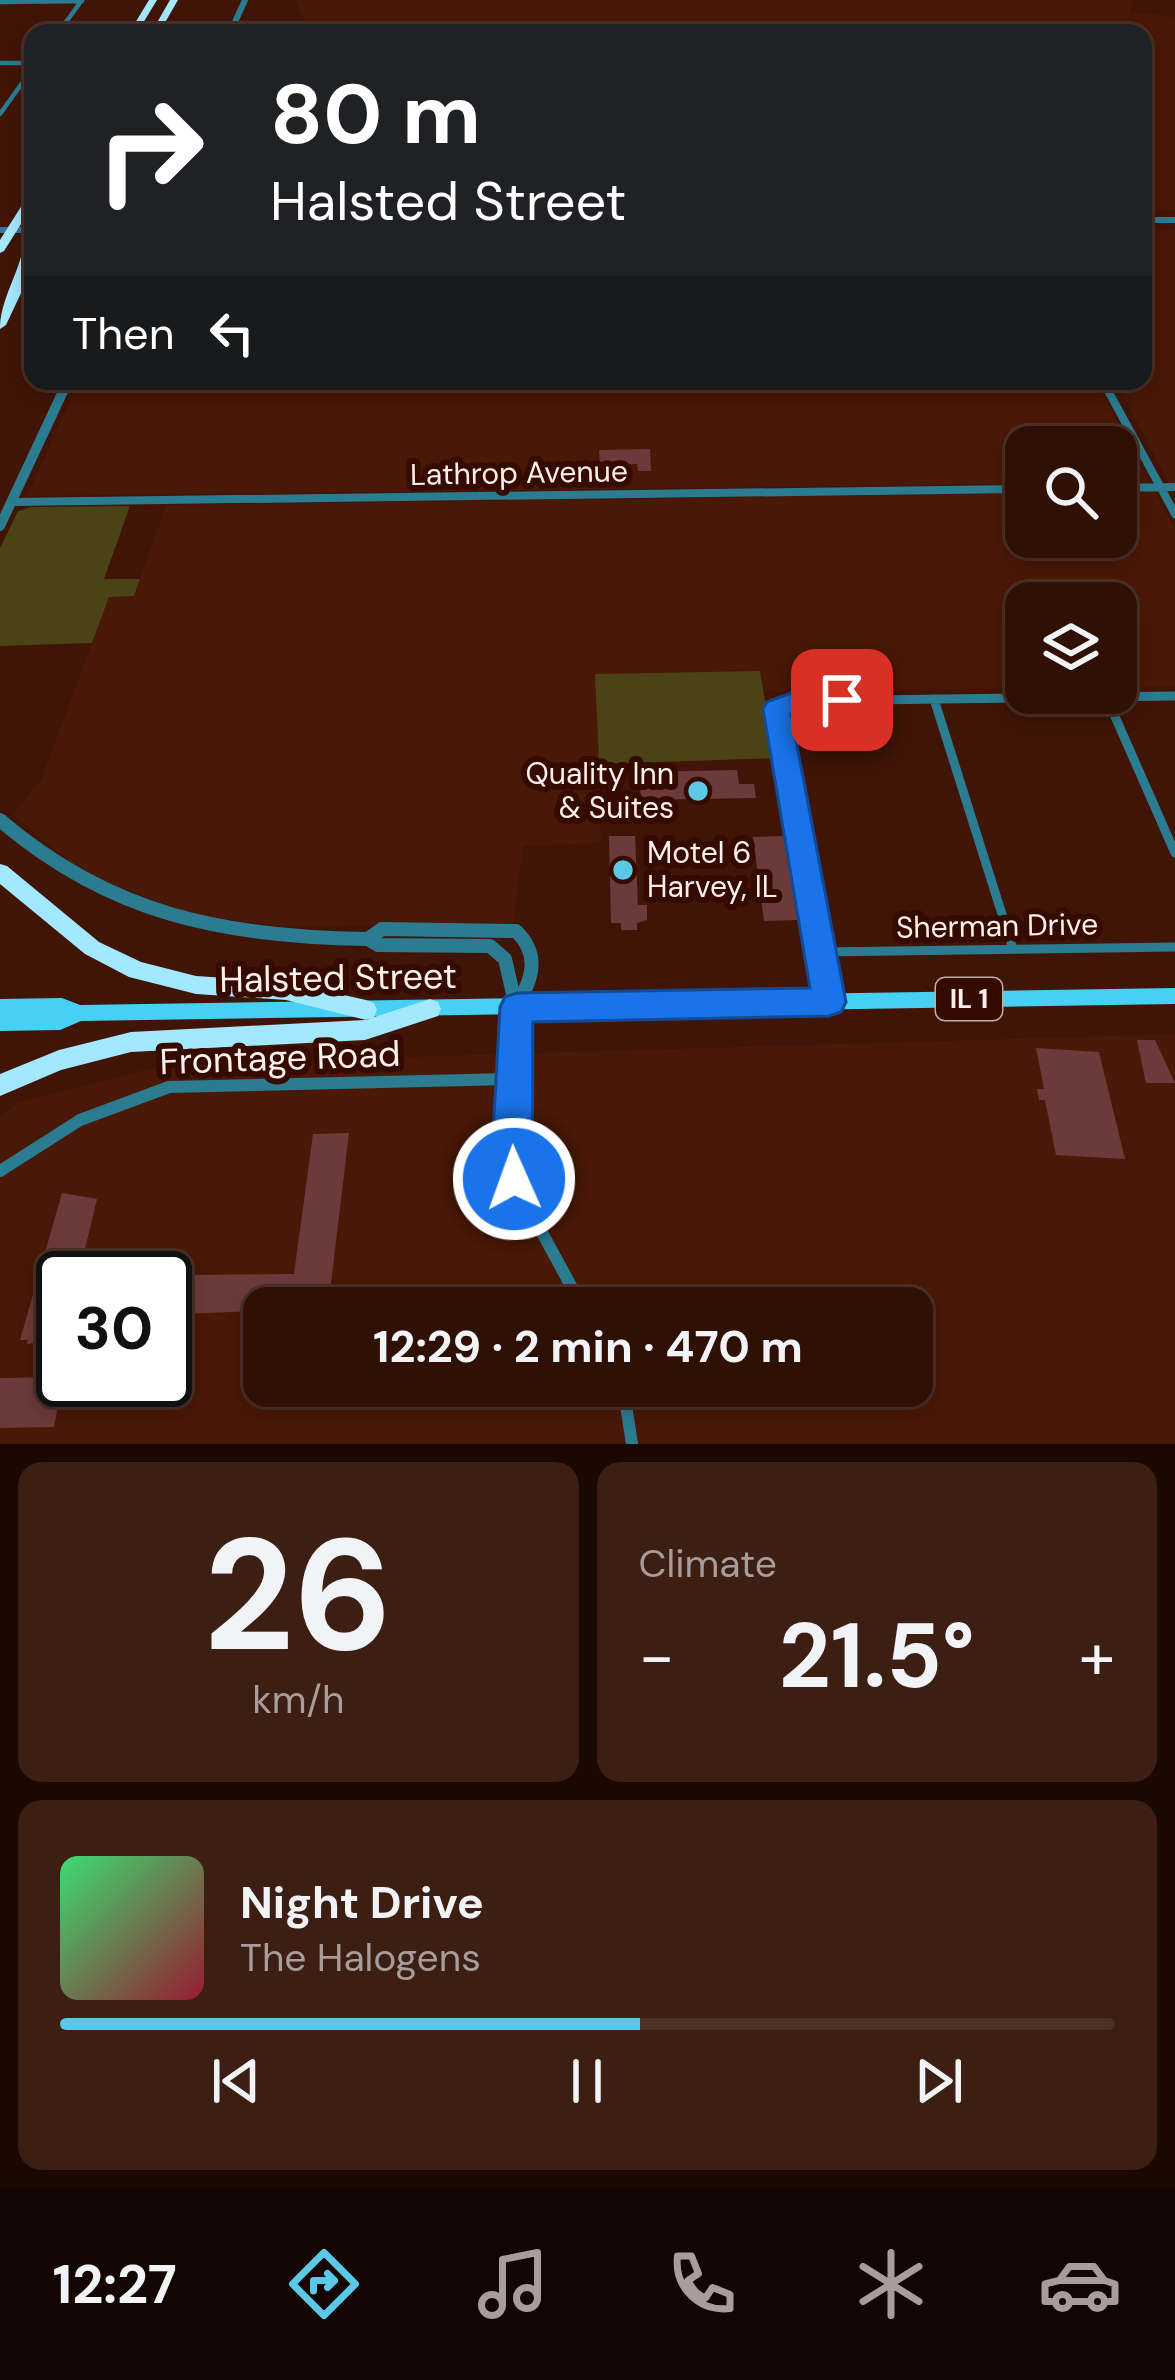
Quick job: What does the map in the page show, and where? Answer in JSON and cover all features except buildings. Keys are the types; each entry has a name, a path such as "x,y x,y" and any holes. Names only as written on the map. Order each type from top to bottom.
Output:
{"highway":[{"path":"0,246 24,210"},
{"path":"0,300 24,258"},
{"path":"0,325 24,274"},
{"path":"0,872 82,941 137,970 196,985 286,991 366,1010"},
{"path":"0,1085 59,1060 131,1042 365,1030 430,1009"}],"main road":[{"name":"Halsted Street","path":"0,1007 62,1006 79,1013 1175,995"},
{"name":"Halsted Street","path":"0,1023 60,1022 79,1013"}],"street":[{"path":"0,2 82,0"},
{"path":"0,114 24,79"},
{"path":"0,526 64,390"},
{"path":"1108,390 1175,514"},
{"path":"1137,488 1175,487"},
{"name":"Lathrop Avenue","path":"12,502 1005,489"},
{"path":"1137,696 1175,696"},
{"path":"829,1002 777,709 796,701 1005,698"},
{"path":"934,699 1013,950"},
{"path":"1114,714 1175,853"},
{"path":"0,820 29,849 83,880 124,900 211,928 296,939 368,939 378,945 473,943 497,948 507,964 517,1007 510,1152 517,1191 571,1287"},
{"path":"368,939 382,929 516,931 529,944 534,965 534,980 517,1007"},
{"name":"Sherman Drive","path":"820,952 1175,947"},
{"name":"Frontage Road","path":"0,1171 62,1126 124,1097 170,1088 512,1079"},
{"path":"626,1407 632,1444"}],"shaded area":[{"path":"295,0 1133,0 1130,12 1175,17 1175,210 1152,210 1152,24 304,21"},
{"path":"1175,229 1175,484 1169,484 1121,390 1152,390 1152,230"},
{"path":"75,390 1101,390 1120,426 1005,426 1005,484 27,496"},
{"path":"1137,458 1150,483 1137,483"},
{"path":"1137,492 1155,492 1175,529 1175,686 1137,687 1137,582 1005,582 1005,688 764,691 760,672 596,674 601,843 523,846 513,923 285,927 194,915 81,872 13,815 42,778 109,597 134,596 166,505 1005,493 1005,558 1137,558"},
{"path":"130,506 104,579 140,579 134,596 109,597 92,643 0,646 0,548 18,511"},
{"path":"760,671 775,758 599,764 595,674"},
{"path":"1175,1034 1175,1444 0,1444 0,1118 17,1103 168,1064"}],"place":[{"name":"Quality Inn & Suites","path":"698,791"},
{"name":"Motel 6 Harvey, IL","path":"623,870"}],"route":[{"path":"514,1179 510,1152 517,1007 829,1002 777,709 796,701 842,700"}]}
